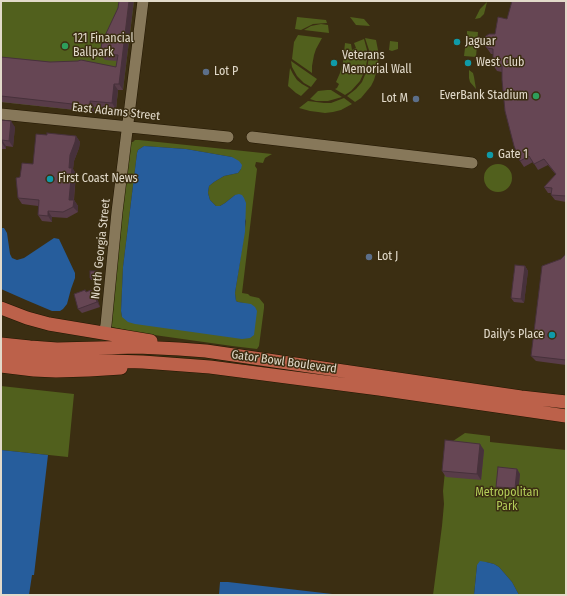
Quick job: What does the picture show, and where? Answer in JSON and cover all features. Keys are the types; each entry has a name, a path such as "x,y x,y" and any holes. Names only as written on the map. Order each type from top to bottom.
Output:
{"main road":[{"path":"1,308 27,318 49,324 206,351"},
{"path":"57,349 77,344 104,333"},
{"name":"Gator Bowl Boulevard","path":"1,344 57,349 124,347 172,348 206,351 520,397 566,402"},
{"name":"Gator Bowl Boulevard","path":"1,355 48,359 182,364 261,373 566,416"},
{"path":"1,366 34,370 79,371 182,364"}],"street":[{"name":"North Georgia Street","path":"104,333 143,1"},
{"name":"East Adams Street","path":"1,114 228,137"},
{"path":"252,137 472,164"}],"green space":[{"name":"121 Financial Ballpark","path":"1,1 134,1 123,90 118,90 116,109 95,107 94,112 1,102"},
{"path":"487,2 484,14 480,18 475,19 480,9"},
{"path":"297,17 326,20 327,23 313,24 301,30 295,29"},
{"path":"350,17 364,19 370,26 356,25"},
{"path":"321,24 328,25 329,33 304,30 311,26"},
{"path":"467,31 478,32 476,57 464,56 465,48 467,48"},
{"path":"298,35 322,38 314,55 312,73 292,59 294,42"},
{"path":"365,38 376,40 378,50 378,66 371,86 361,98 355,102 347,96 362,82 367,70 369,50"},
{"path":"364,39 368,56 365,70 360,81 345,95 335,89 339,84 336,82 343,62 345,43 351,44 352,50 356,48 354,43"},
{"path":"390,41 398,42 398,49 392,51 389,50"},
{"path":"291,61 317,79 311,87 297,76 292,67"},
{"path":"290,68 297,80 309,88 301,96 288,86"},
{"path":"469,70 473,73 476,89 470,82"},
{"path":"331,90 342,97 328,101 316,101 310,99 318,91"},
{"path":"344,98 352,104 341,110 333,112 325,113 299,108 308,101 331,103"},
{"path":"135,140 139,140 272,154 265,158 263,163 256,162 255,166 257,169 242,293 259,298 264,304 259,346 257,349 140,333 112,327 111,324 119,227 130,142","holes":["144,146 186,149 232,157 241,169 238,173 224,176 214,182 209,186 208,193 210,200 216,206 220,206 235,195 246,221 235,293 236,301 244,302 122,317 123,267 138,150"]},
{"path":"498,164 504,165 508,168 511,172 511,184 508,188 504,191 498,192 492,191 488,188 485,184 484,178 485,172 488,168 492,165"},
{"path":"1,386 74,394 68,457 1,450"},
{"name":"Metropolitan Park","path":"465,433 490,436 490,442 566,450 566,595 519,595 512,582 499,567 486,562 477,565 474,595 433,595 442,526 444,504 443,491 448,442 453,441"}],"water":[{"path":"144,146 186,149 232,157 239,161 242,165 238,173 224,176 209,186 208,193 210,200 216,206 220,206 235,195 239,194 242,195 246,203 245,232 235,293 236,301 251,304 257,311 254,335 250,338 242,339 135,324 128,322 122,317 123,267 137,153 138,150"},
{"path":"1,228 4,228 7,233 12,258 17,260 24,258 54,238 59,239 75,273 75,278 67,304 63,309 60,311 52,311 1,289"},
{"path":"1,450 48,455 34,575 32,575 29,595 1,595"},
{"path":"480,561 494,564 499,567 512,582 519,595 474,595 477,565"},
{"path":"220,582 228,582 341,595 219,595"}],"building":[{"path":"119,1 129,1 119,84 114,84 112,103 90,101 90,106 1,96 1,57 50,62 81,60 116,67 118,55 100,54 102,42 118,8"},
{"name":"EverBank Stadium","path":"512,1 566,1 566,196 551,195 552,188 544,187 556,174 544,159 534,164 529,156 520,161 514,146 505,111 502,66 493,65 493,49 487,48 484,44 484,38 486,36 489,34 495,34 498,17 507,19"},
{"path":"1,120 11,121 9,141 2,140 2,143 1,143"},
{"name":"First Coast News","path":"47,133 76,136 70,155 69,168 72,168 69,200 74,200 73,207 63,212 48,211 48,216 38,215 39,200 18,198 16,178 20,177 22,163 33,164 36,134 47,135"},
{"name":"Daily's Place","path":"566,253 566,360 531,356 542,266 561,259"},
{"path":"515,265 525,266 521,299 511,298"},
{"path":"90,271 98,271 98,279 90,278"},
{"path":"85,290 86,292 91,290 92,294 94,293 97,302 78,309 74,294"},
{"path":"445,440 480,444 477,474 442,471"},
{"path":"498,467 517,469 515,488 496,487"}],"place":[{"name":"Jaguar","path":"457,42"},
{"name":"121 Financial Ballpark","path":"65,46"},
{"name":"Veterans Memorial Wall","path":"334,63"},
{"name":"West Club","path":"468,63"},
{"name":"Lot P","path":"206,72"},
{"name":"EverBank Stadium","path":"536,96"},
{"name":"Lot M","path":"416,99"},
{"name":"Gate 1","path":"490,155"},
{"name":"First Coast News","path":"50,179"},
{"name":"Lot J","path":"369,257"},
{"name":"Daily's Place","path":"552,335"}]}
